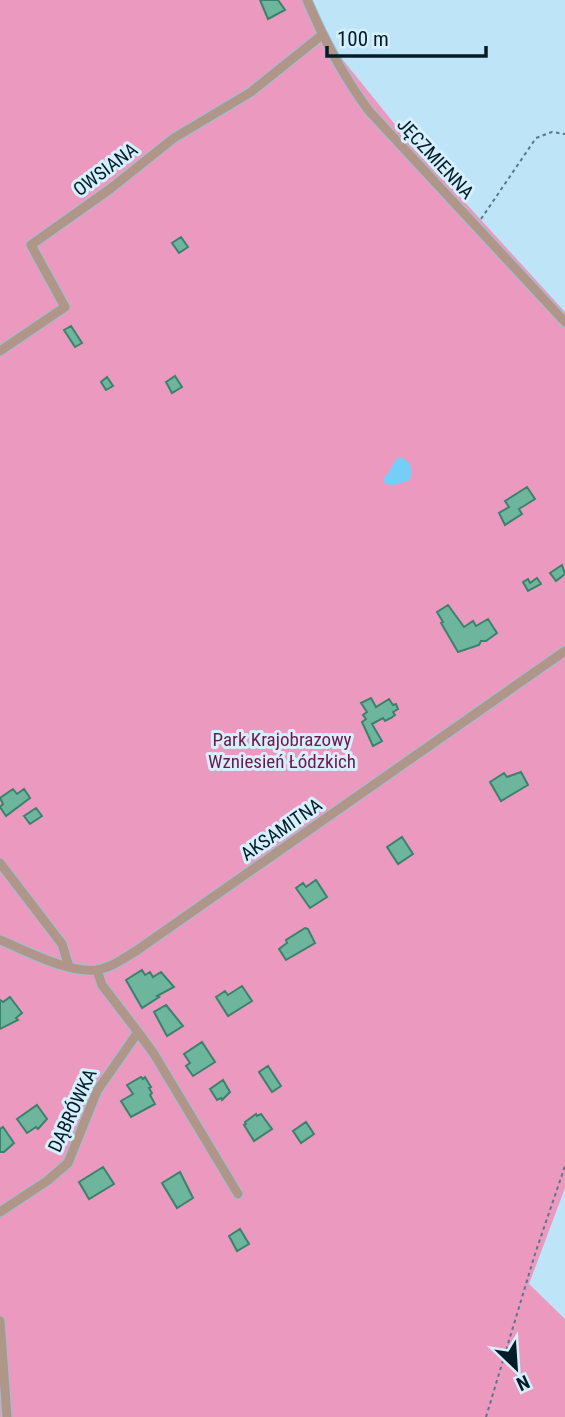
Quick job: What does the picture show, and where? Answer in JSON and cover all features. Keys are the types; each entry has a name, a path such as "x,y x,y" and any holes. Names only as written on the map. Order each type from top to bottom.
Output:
{"street":[{"name":"JĘCZMIENNA","path":"307,0 344,76 369,111 565,322"},
{"name":"OWSIANA","path":"0,351 65,307 31,245 110,189 174,138 251,92 322,35"},
{"name":"AKSAMITNA","path":"97,970 136,951 565,651"},
{"path":"0,863 62,944 69,967"},
{"path":"0,940 69,967 97,970 102,985 154,1054 238,1194"},
{"name":"DĄBRÓWKA","path":"0,1212 47,1181 68,1163 97,1091 138,1032"},
{"path":"0,1321 7,1417"}],"path":[{"path":"474,226 483,217 536,138 552,132 565,134"},
{"path":"486,1417 535,1254 565,1166"}],"green space":[{"name":"Park Krajobrazowy Wzniesień Łódzkich","path":"0,0 312,0 322,34 401,132 565,312 565,1188 529,1284 565,1319 565,1417 0,1417"}],"water":[{"path":"399,457 410,465 410,480 395,485 385,484 383,478"}],"building":[{"path":"260,0 278,0 285,10 268,19"},
{"path":"181,237 188,247 179,253 172,243"},
{"path":"71,326 82,343 75,347 64,330"},
{"path":"175,376 182,387 172,393 166,382"},
{"path":"107,377 113,386 106,390 101,382"},
{"path":"527,487 535,499 519,509 522,514 505,525 499,513 509,507 505,501"},
{"path":"562,565 565,574 556,581 550,573"},
{"path":"537,578 541,584 528,591 523,582 528,579 530,583"},
{"path":"448,605 464,627 473,621 476,626 488,619 497,633 486,641 481,641 479,645 458,652 437,612"},
{"path":"371,698 376,707 389,699 398,709 393,712 395,715 391,718 385,721 383,718 372,724 382,741 373,746 362,722 366,719 363,715 367,712 361,703"},
{"path":"521,772 528,785 501,801 490,782 504,773 507,777"},
{"path":"13,789 17,794 24,789 30,798 6,816 0,807 3,804 0,798"},
{"path":"36,808 42,816 30,824 24,816"},
{"path":"402,837 413,854 398,864 387,847"},
{"path":"316,880 327,897 310,908 296,888 303,883 306,887"},
{"path":"305,928 315,943 286,960 279,949 287,943 286,940"},
{"path":"142,970 145,975 150,972 153,977 161,972 174,987 142,1008 126,980"},
{"path":"242,986 252,1001 228,1016 216,997 225,991 228,995"},
{"path":"10,997 22,1013 16,1018 18,1020 0,1029 0,1000 3,1002"},
{"path":"166,1005 183,1026 167,1036 154,1012"},
{"path":"202,1042 215,1062 193,1076 186,1066 190,1063 184,1054"},
{"path":"268,1066 281,1086 272,1092 259,1072"},
{"path":"145,1077 151,1087 150,1095 155,1104 131,1117 121,1101 133,1094 127,1085"},
{"path":"223,1080 230,1092 222,1100 217,1100 210,1089"},
{"path":"37,1105 47,1119 38,1129 36,1127 27,1133 17,1119"},
{"path":"256,1114 261,1114 272,1129 254,1141 244,1125"},
{"path":"306,1122 314,1134 301,1143 293,1131"},
{"path":"3,1127 14,1143 4,1152 0,1152 0,1129"},
{"path":"103,1167 114,1184 89,1199 79,1182"},
{"path":"180,1172 193,1198 177,1208 162,1183"},
{"path":"240,1229 249,1244 237,1251 229,1236"}]}
